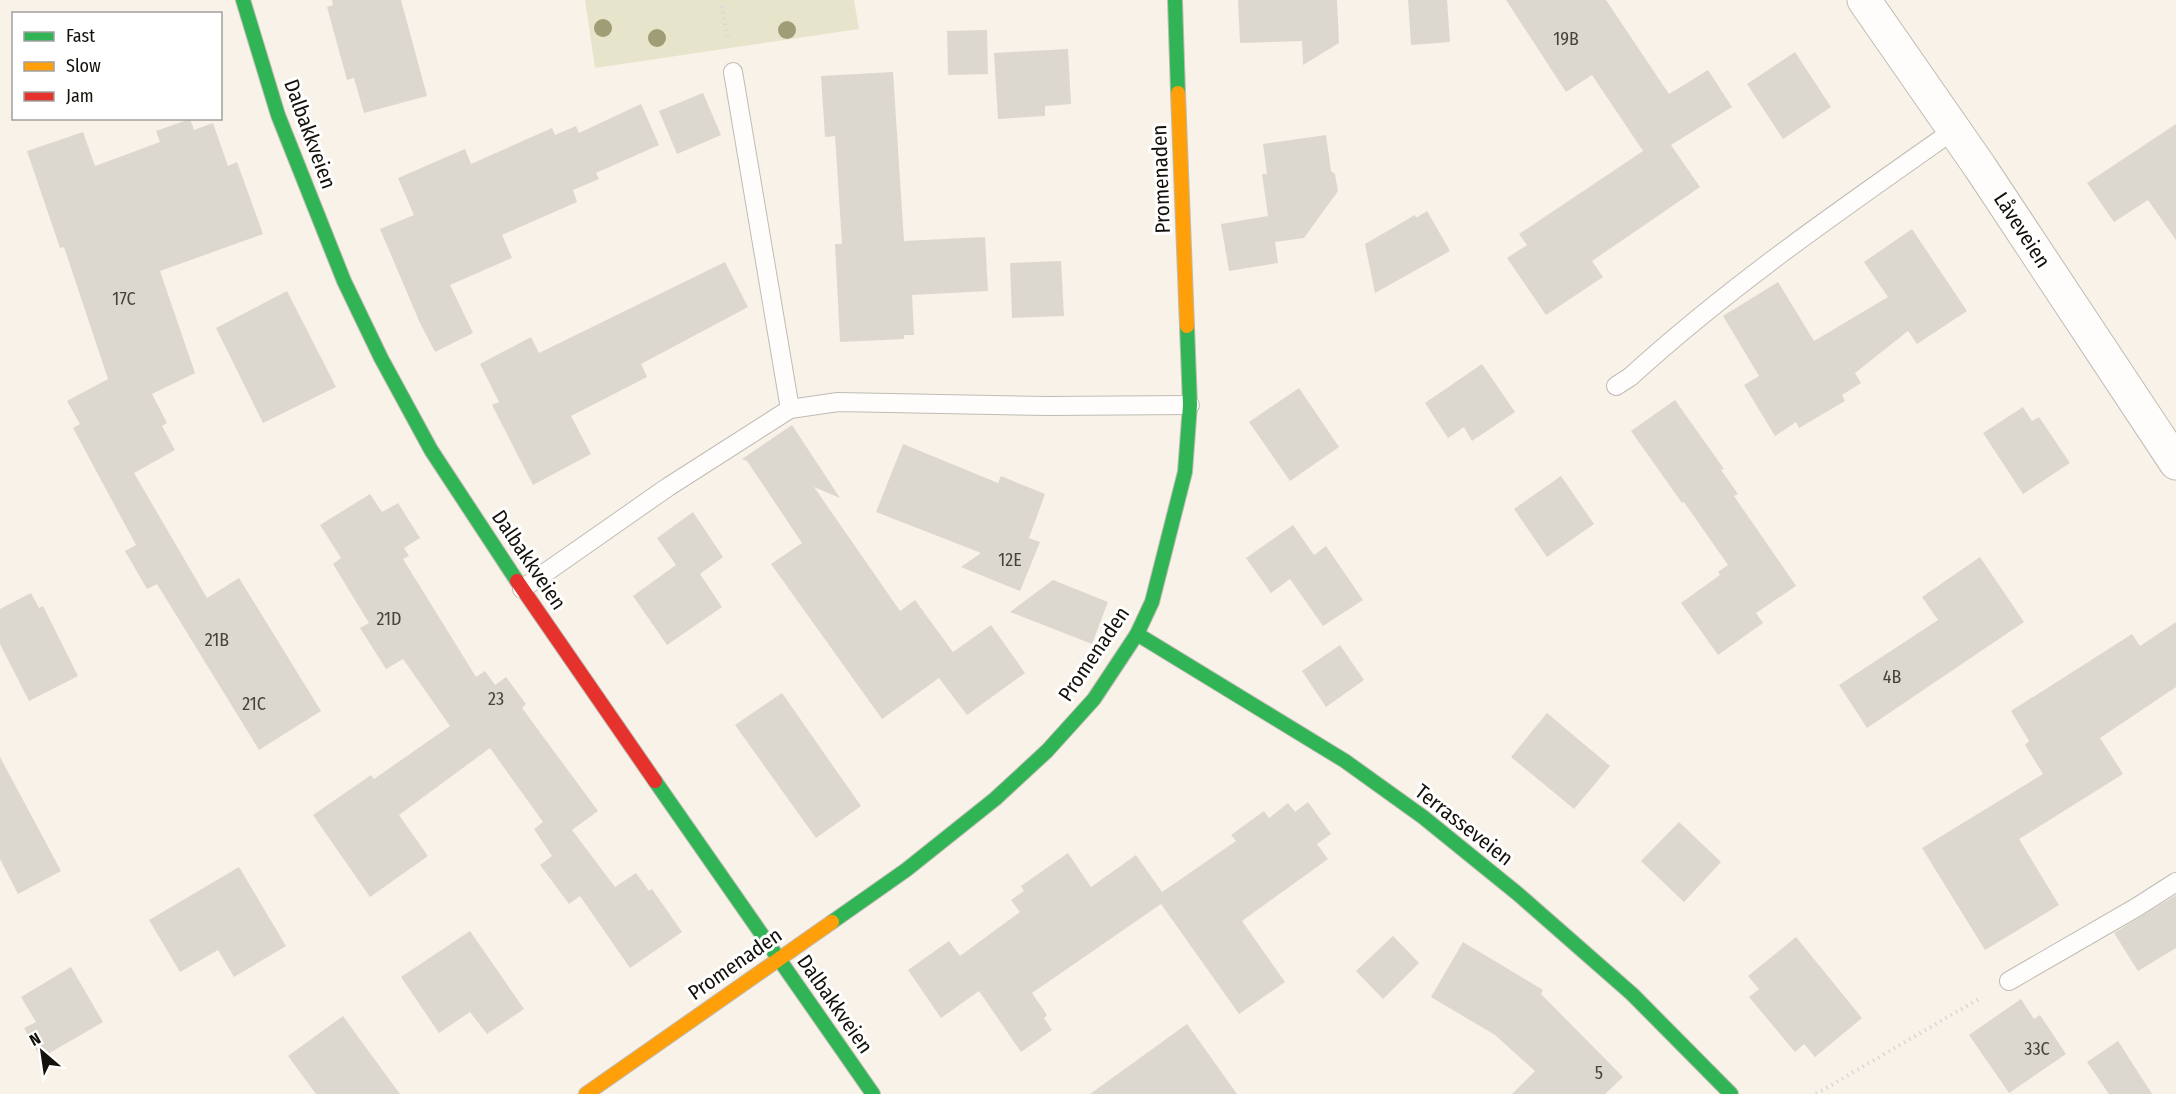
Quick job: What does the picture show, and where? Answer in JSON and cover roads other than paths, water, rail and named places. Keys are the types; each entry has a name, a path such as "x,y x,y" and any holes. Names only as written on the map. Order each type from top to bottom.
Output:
{"street":[{"name":"Dalbakkveien","path":"243,0 278,115 344,280 381,358 431,450 522,589 873,1094"},
{"name":"Promenaden","path":"586,1094 906,870 995,799 1047,751 1094,699 1137,634 1152,602 1185,472 1190,405 1175,0"},
{"name":"Låveveien","path":"1864,0 1954,130 2176,463"},
{"name":"Terrasseveien","path":"1137,634 1345,761 1423,817 1518,894 1632,994 1731,1094"}],"lane":[{"path":"732,72 790,409"},
{"path":"1616,386 1630,377 1724,297 1821,223 1954,130"},
{"path":"522,589 668,487 790,409 838,402 1048,406 1190,405"},
{"path":"2008,981 2137,908 2176,882"}]}
